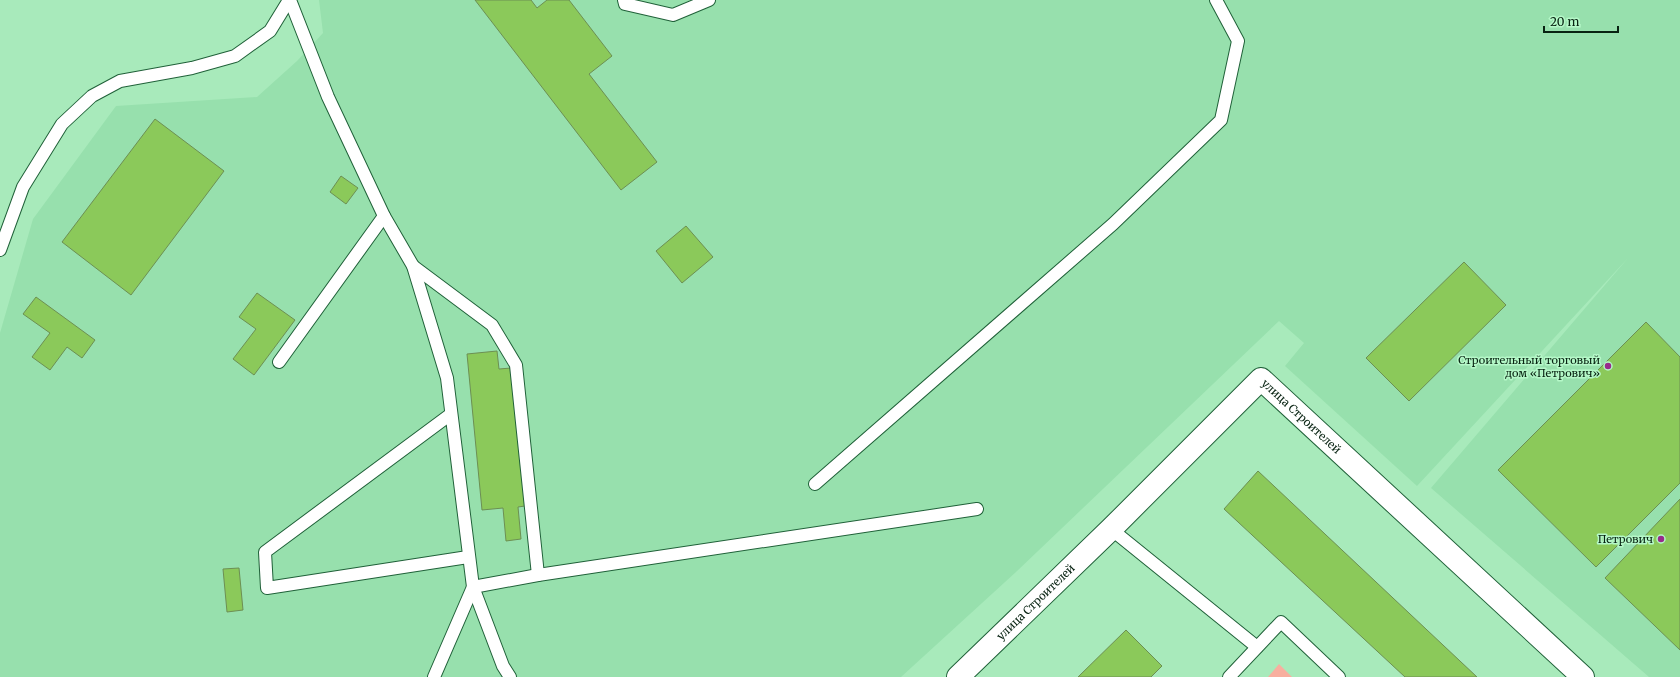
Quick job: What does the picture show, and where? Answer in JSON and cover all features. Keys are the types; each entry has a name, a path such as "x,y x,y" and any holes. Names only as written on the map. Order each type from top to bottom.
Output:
{"street":[{"name":"улица Строителей","path":"958,677 1111,529 1261,379 1584,677"}],"lane":[{"path":"290,0 328,97 384,216 414,266 447,378 473,587 503,666 510,677"},
{"path":"0,250 23,187 62,124 92,96 120,81 192,68 235,56 270,31 290,0"},
{"path":"624,0 625,4 674,15 709,0"},
{"path":"815,484 1112,224 1221,120 1238,41 1216,0"},
{"path":"279,362 384,216"},
{"path":"414,266 492,325 516,365 538,575"},
{"path":"451,414 265,552 267,588 468,556"},
{"path":"473,587 538,575 977,509"},
{"path":"1111,529 1257,647"},
{"path":"434,677 473,587"},
{"path":"1229,677 1281,622 1339,677"}],"shaded area":[{"path":"319,0 1680,0 1680,677 1649,677 1431,488 1628,258 1417,486 1285,366 1304,343 1279,321 1016,572 901,677 0,677 0,333 33,219 116,106 257,97 297,61 323,33"},
{"path":"1279,664 1292,677 1268,677"}],"building":[{"path":"475,0 531,0 537,8 547,0 569,0 612,56 589,74 657,162 621,190"},
{"path":"155,119 224,171 131,295 62,242"},
{"path":"341,176 358,188 346,204 330,192"},
{"path":"686,226 713,257 682,283 656,251"},
{"path":"1464,262 1506,305 1409,401 1366,358"},
{"path":"257,293 295,320 254,375 233,359 256,329 239,317"},
{"path":"36,297 95,340 82,358 67,347 50,370 32,357 50,333 23,314"},
{"path":"1646,322 1680,357 1680,483 1596,567 1498,470"},
{"path":"497,351 499,369 511,368 525,506 518,507 521,539 506,541 503,508 482,510 467,354"},
{"path":"1258,471 1477,677 1405,677 1224,509"},
{"name":"Петрович","path":"1680,499 1680,650 1605,578"},
{"path":"239,568 243,610 227,612 223,569"},
{"path":"1126,630 1162,666 1151,677 1078,677"}],"place":[{"name":"Строительный торговый дом «Петрович»","path":"1608,366"},
{"name":"Петрович","path":"1661,539"}]}
